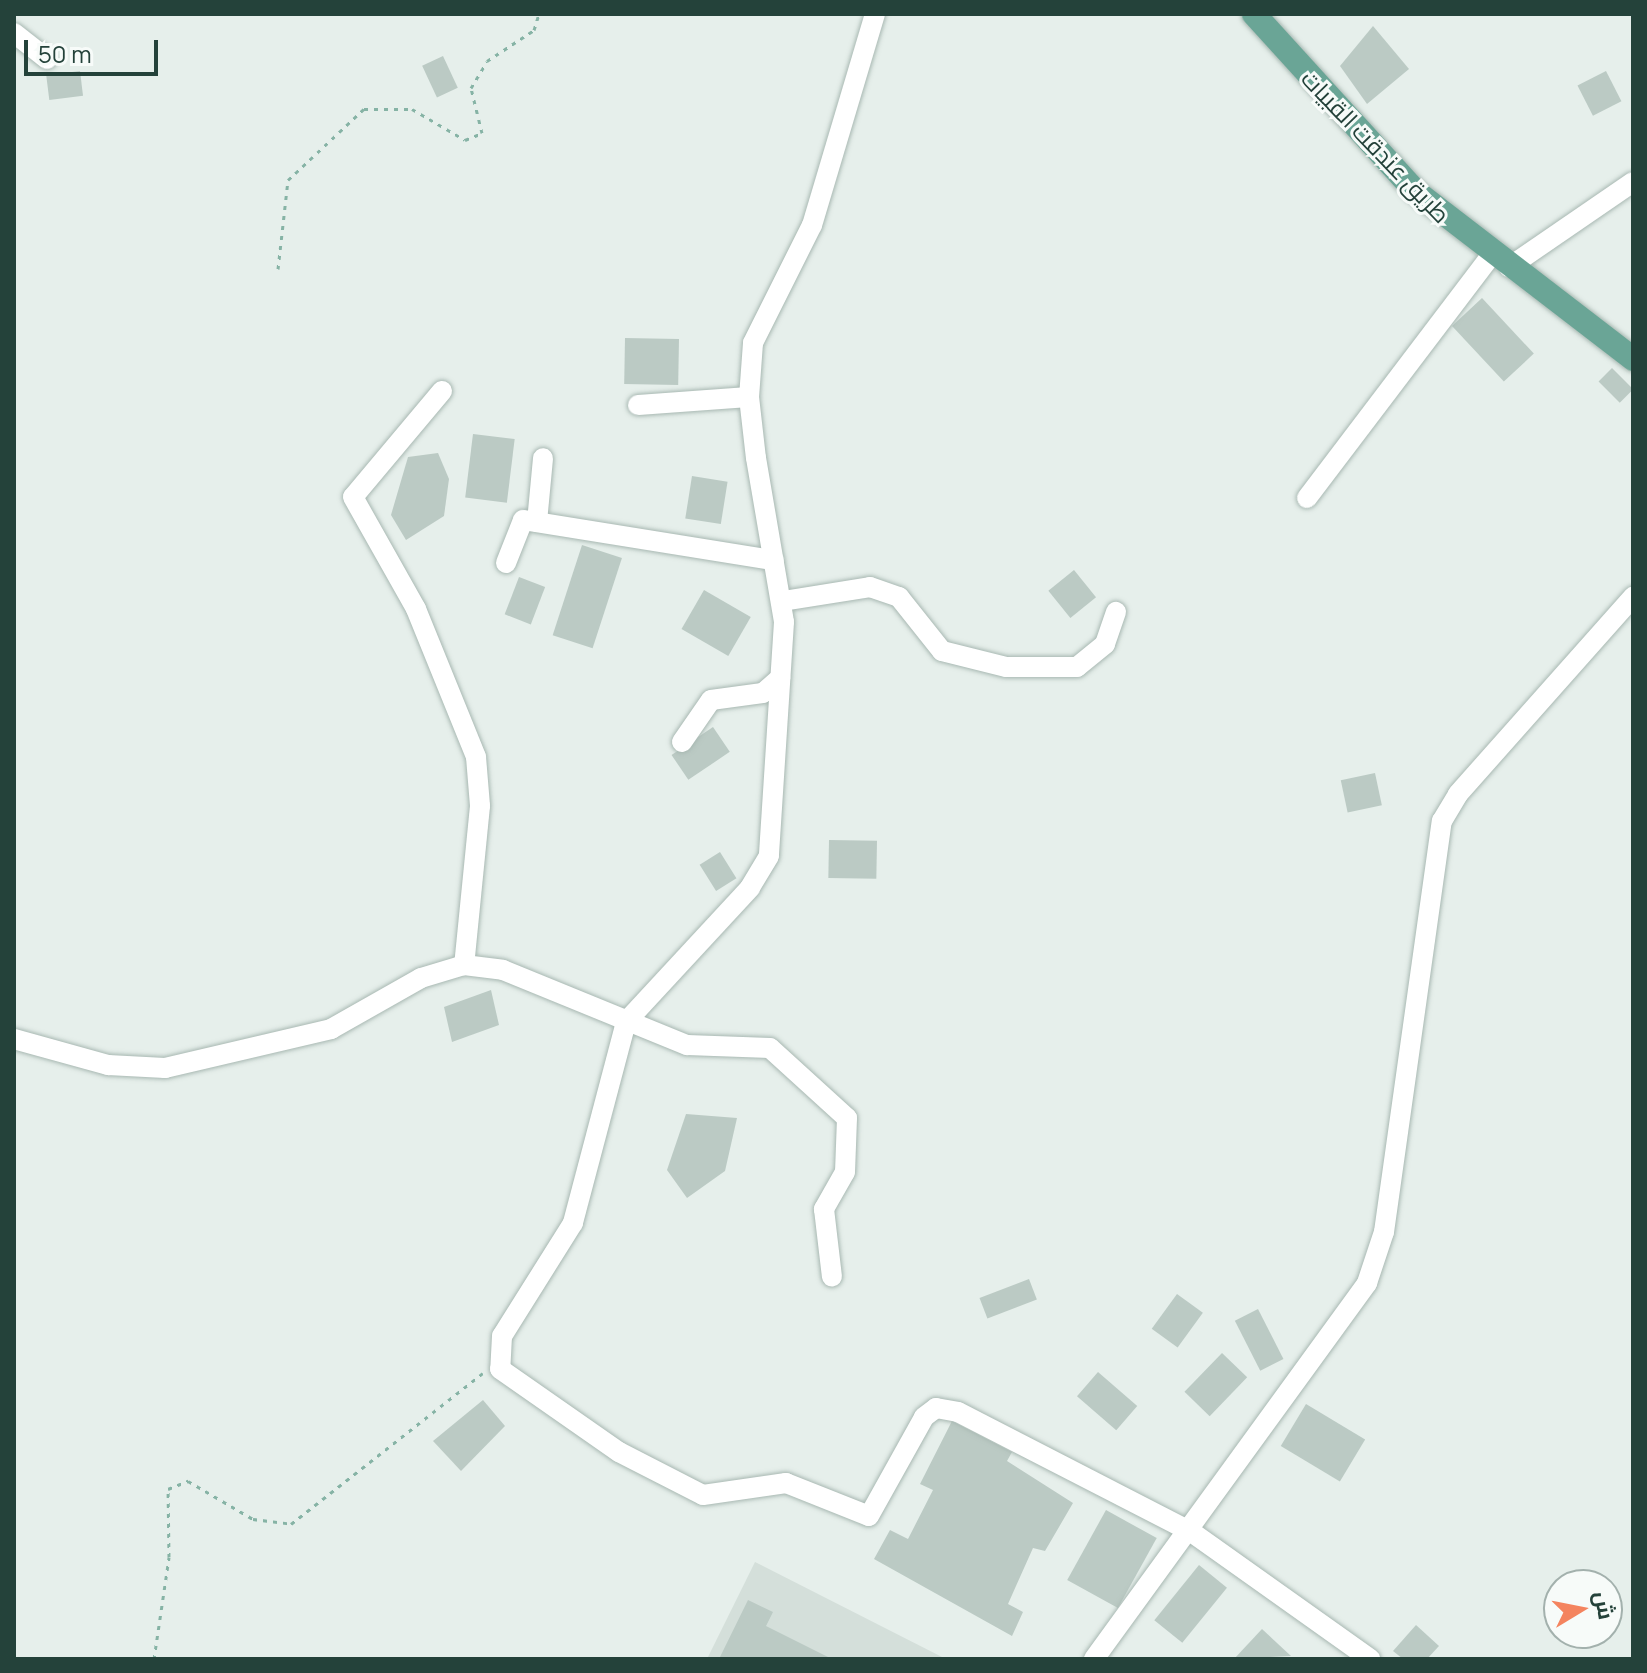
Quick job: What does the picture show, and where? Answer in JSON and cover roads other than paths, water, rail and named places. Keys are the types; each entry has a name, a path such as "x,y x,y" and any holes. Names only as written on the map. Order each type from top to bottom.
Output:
{"main road":[{"name":"طريق عندقت القبيات","path":"1254,14 1415,191 1500,261 1630,352"}],"street":[{"path":"875,14 812,225 758,326 749,397 783,601 772,839 762,873 626,1022 573,1223 502,1336 498,1360 515,1384 619,1452 703,1495 795,1484 869,1516 924,1417 936,1408 958,1412 1190,1531 1370,1659"},
{"path":"14,33 47,59"},
{"path":"1307,498 1500,261 1633,182"},
{"path":"442,391 353,497 416,609 476,757 480,806 464,965"},
{"path":"638,405 749,397"},
{"path":"537,522 543,458"},
{"path":"506,563 523,520 774,560"},
{"path":"783,601 870,587 899,597 942,651 1006,667 1077,667 1105,644 1116,612"},
{"path":"1094,1659 1341,1323 1375,1265 1448,807 1633,597"},
{"path":"682,742 711,700 763,693 780,678"},
{"path":"14,1039 108,1065 175,1066 331,1029 421,978 464,965 503,970 687,1045 770,1048 847,1118 845,1172 824,1209 832,1277"}]}
